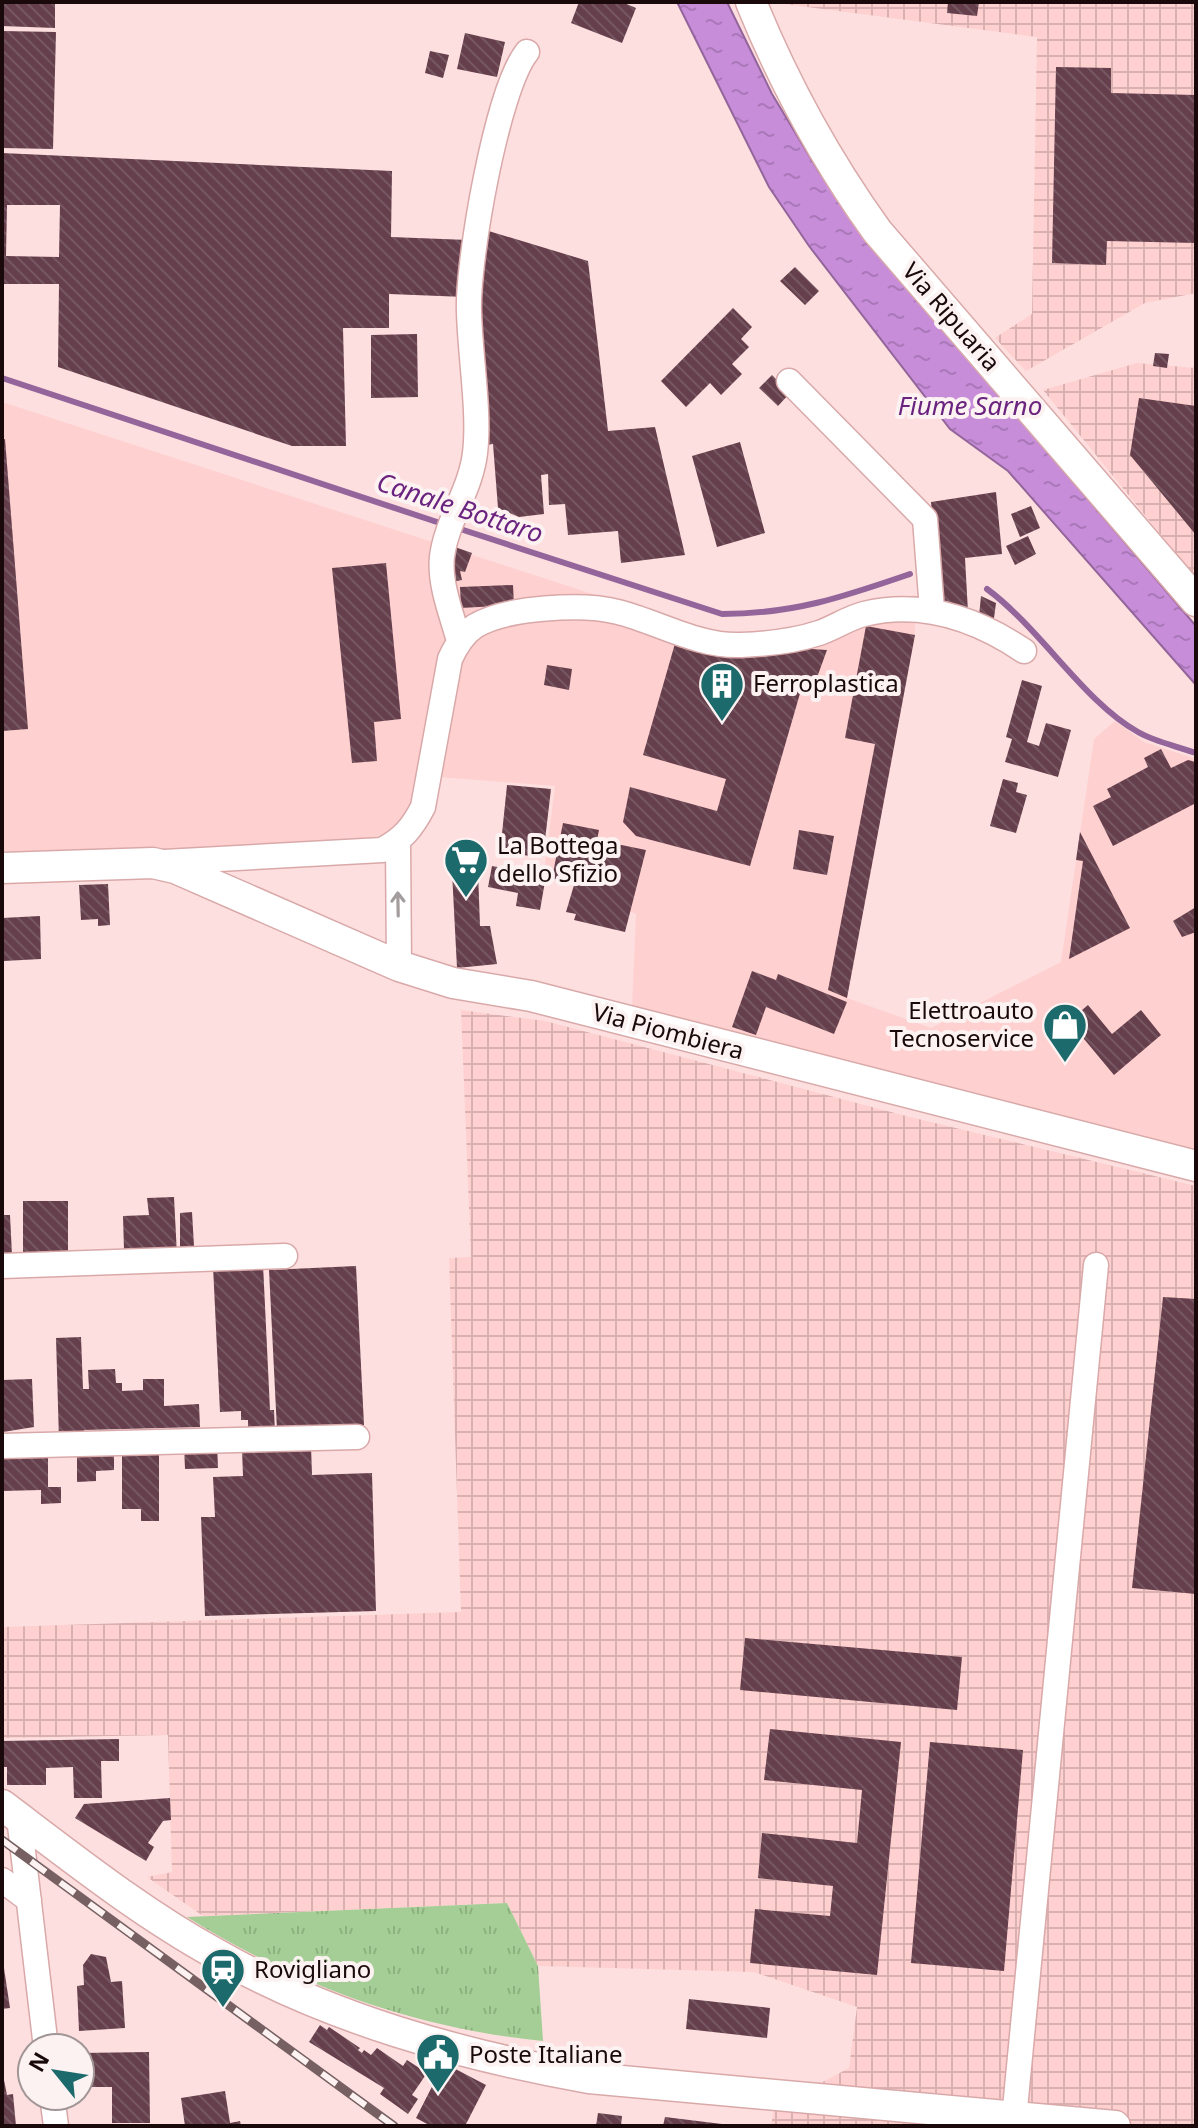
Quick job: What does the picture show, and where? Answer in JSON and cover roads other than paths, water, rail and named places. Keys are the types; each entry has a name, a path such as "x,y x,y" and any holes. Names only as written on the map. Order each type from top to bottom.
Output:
{"street":[{"name":"Via Ripuaria","path":"751,2 771,51 839,177 877,231 1196,601"},
{"path":"459,641 441,573 446,541 475,453 468,308 474,247 506,96 516,65 527,52"},
{"path":"789,381 925,519 932,610"},
{"path":"399,966 398,842 412,828 423,807 450,659 459,641 474,627 494,617 597,607 717,643 739,645 819,633 861,615 888,610 932,610 997,632 1024,651"},
{"name":"Via Piombiera","path":"2,868 382,850 398,842"},
{"name":"Via Piombiera","path":"153,863 175,868 433,979 531,996 1196,1166"},
{"path":"2,1266 285,1256"},
{"path":"1014,2119 1096,1265"},
{"path":"2,1446 357,1437"},
{"path":"10,1811 140,1907 240,1967 348,2015 508,2064 589,2078 1115,2126"},
{"path":"10,1811 29,1900 44,2032"},
{"path":"2,1880 29,1900"}],"water":[{"name":"Fiume Sarno","path":"677,2 727,2 772,94 819,172 873,247 1196,626 1196,685 1008,471 950,429 809,246 769,187"}],"waterway":[{"name":"Canale Bottaro","path":"2,378 443,524"},
{"name":"Canale Bottaro","path":"454,527 722,614 795,607 840,597 910,574"},
{"name":"Canale Bottaro","path":"987,589 1007,605 1099,703 1118,719 1145,735 1196,753"}],"railway":[{"path":"2,1840 394,2126"}],"place":[{"name":"Ferroplastica","path":"722,723"},
{"name":"La Bottega dello Sfizio","path":"466,899"},
{"name":"Elettroauto Tecnoservice","path":"1065,1064"},
{"name":"Rovigliano","path":"223,2009"},
{"name":"Poste Italiane","path":"438,2094"}]}
